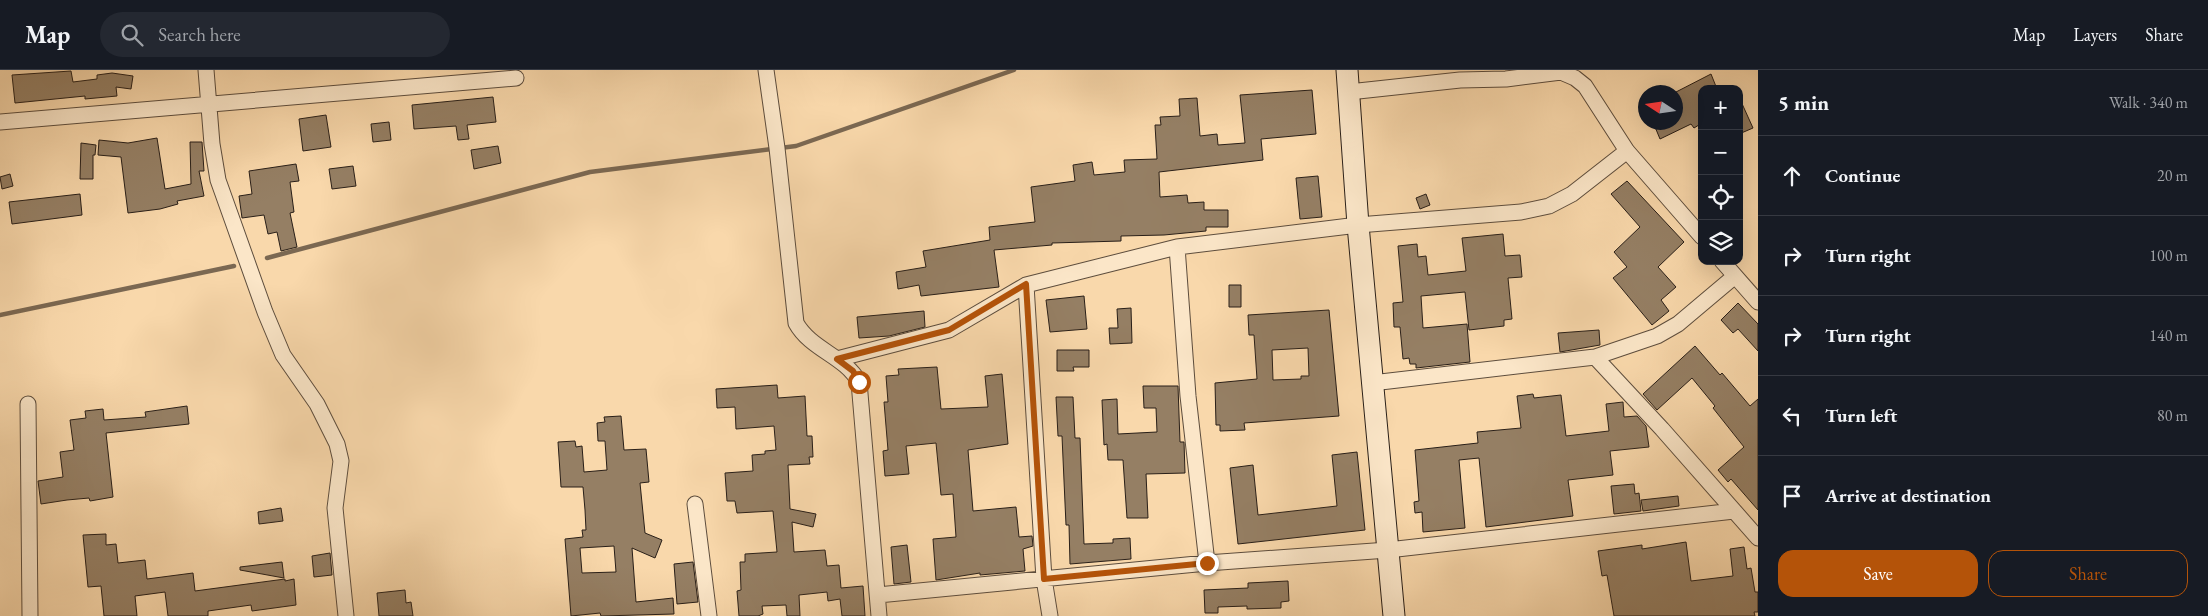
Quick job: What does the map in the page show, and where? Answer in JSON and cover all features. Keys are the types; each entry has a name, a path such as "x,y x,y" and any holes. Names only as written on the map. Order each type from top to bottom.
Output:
{"street":[{"path":"206,70 218,180 265,312 284,355 317,404 337,444 340,460 335,508 346,616"},
{"path":"766,70 777,148 796,324 806,338 853,371 859,382 879,616"},
{"path":"1347,70 1358,224 1394,616"},
{"path":"1349,92 1460,80 1514,79 1561,72 1575,78 1584,86 1627,151 1698,232"},
{"path":"0,122 516,78"},
{"path":"837,359 949,330 1026,284 1177,247 1358,224 1521,212 1549,206 1572,194 1627,151"},
{"path":"1177,247 1188,396 1207,563"},
{"path":"1725,265 1758,302"},
{"path":"1372,383 1595,357 1658,336 1678,324 1735,276"},
{"path":"1026,284 1044,579 1050,616"},
{"path":"1595,357 1662,429 1758,538"},
{"path":"28,404 30,616"},
{"path":"695,504 709,616"},
{"path":"878,595 1207,563 1388,550 1734,511"}],"building":[{"path":"71,71 73,82 97,79 97,75 112,73 133,76 131,89 116,87 117,96 85,99 85,96 15,103 12,75"},
{"path":"1711,74 1715,85 1698,85 1698,126 1694,128 1691,124 1683,128 1683,88"},
{"path":"1312,90 1316,134 1261,139 1263,160 1159,172 1160,197 1187,195 1188,203 1204,202 1204,210 1228,210 1228,227 1206,227 1206,231 1164,235 1121,236 1121,241 1052,243 1052,245 994,250 999,287 921,296 919,285 898,289 896,272 926,267 923,251 990,240 989,227 1035,222 1031,187 1075,181 1073,165 1092,162 1094,175 1125,172 1124,160 1157,159 1155,125 1161,125 1160,117 1180,116 1179,99 1197,98 1200,136 1217,134 1218,145 1245,143 1240,95"},
{"path":"493,97 496,122 467,125 469,139 458,140 456,126 414,129 412,105"},
{"path":"1743,106 1753,128 1743,132"},
{"path":"326,115 331,147 303,151 299,119"},
{"path":"389,122 391,140 373,142 371,124"},
{"path":"1656,130 1679,130 1660,139"},
{"path":"157,138 165,189 191,184 190,142 202,142 204,171 199,171 204,196 177,201 178,204 160,209 128,213 121,157 98,155 99,140 128,143"},
{"path":"81,143 96,145 95,155 93,155 93,179 80,179"},
{"path":"498,146 501,163 474,169 471,150"},
{"path":"296,164 299,181 290,182 294,212 290,213 297,247 281,251 277,232 268,234 264,215 242,218 239,196 252,194 249,171"},
{"path":"353,166 356,186 332,189 329,169"},
{"path":"10,174 13,186 2,189 0,177"},
{"path":"1318,176 1322,217 1300,219 1296,178"},
{"path":"1627,181 1684,242 1658,267 1676,287 1661,300 1669,311 1652,325 1613,278 1627,267 1614,252 1640,227 1611,194"},
{"path":"80,194 82,215 12,224 9,202"},
{"path":"1426,194 1430,205 1420,209 1416,198"},
{"path":"1503,234 1505,256 1520,255 1522,277 1508,278 1512,319 1504,320 1504,326 1469,330 1465,292 1421,296 1423,328 1467,324 1470,362 1416,368 1416,364 1410,364 1409,358 1403,359 1400,327 1394,327 1393,303 1403,302 1398,246 1417,244 1418,257 1426,256 1428,275 1466,271 1462,238"},
{"path":"1229,285 1241,285 1241,307 1229,307"},
{"path":"1084,296 1087,329 1050,332 1046,300"},
{"path":"1738,303 1758,324 1758,351 1738,329 1733,333 1721,320"},
{"path":"1131,308 1132,343 1110,344 1109,328 1118,328 1117,309"},
{"path":"1329,310 1339,416 1244,423 1245,430 1220,431 1220,425 1216,425 1215,383 1257,379 1254,335 1249,335 1248,315","holes":["1308,348 1309,376 1301,376 1301,379 1273,380 1272,350"]},
{"path":"924,311 925,327 889,336 859,338 857,317"},
{"path":"1599,330 1600,345 1560,352 1558,333"},
{"path":"1695,346 1720,375 1722,373 1750,406 1758,399 1758,510 1731,479 1728,482 1718,470 1744,447 1713,408 1715,406 1692,378 1657,410 1643,394"},
{"path":"1057,350 1089,350 1089,367 1073,367 1074,371 1057,371"},
{"path":"937,367 941,409 988,407 985,376 1002,374 1008,444 968,450 973,511 1016,507 1019,537 1032,536 1033,546 1023,549 1025,571 980,575 980,573 936,580 933,539 956,537 953,494 941,495 936,443 906,446 909,474 885,476 883,451 888,450 884,402 888,402 886,376 899,375 898,369"},
{"path":"777,385 778,398 805,396 807,436 812,436 813,457 809,457 810,464 788,465 790,509 816,514 813,527 792,522 794,552 825,550 827,566 839,565 841,588 863,586 865,616 842,616 840,599 828,601 827,592 799,595 800,616 787,616 786,605 762,606 763,614 758,616 739,616 737,591 741,590 740,562 745,562 745,554 777,552 773,511 737,513 735,501 727,501 725,473 753,471 752,455 765,454 765,451 776,450 774,426 736,429 735,407 717,408 716,389"},
{"path":"1143,386 1178,386 1180,442 1184,442 1185,473 1146,474 1148,518 1127,518 1123,460 1108,460 1107,444 1104,445 1102,400 1117,399 1118,434 1157,432 1156,408 1144,408"},
{"path":"1533,394 1534,398 1561,395 1566,436 1609,431 1606,404 1623,402 1624,417 1637,416 1646,426 1649,447 1610,451 1613,475 1568,480 1573,516 1486,527 1479,458 1459,460 1465,528 1423,532 1422,512 1415,513 1414,502 1419,501 1415,450 1478,443 1477,432 1521,428 1517,396"},
{"path":"1056,397 1073,397 1075,438 1080,438 1084,544 1113,543 1113,539 1130,538 1131,559 1070,564 1069,525 1066,525 1062,436 1058,436"},
{"path":"187,406 189,424 106,433 113,497 90,501 89,498 41,504 38,481 63,477 60,452 74,450 70,420 86,418 85,411 103,409 104,420 146,417 145,412"},
{"path":"621,416 624,450 646,449 649,482 640,483 645,533 662,540 655,558 632,548 636,602 673,598 674,614 601,616 600,613 571,616 565,539 583,537 582,530 586,530 585,510 583,487 561,487 558,442 575,441 576,447 582,446 584,472 607,470 605,441 598,441 597,423 605,422 604,417","holes":["614,546 616,572 582,573 580,548"]},
{"path":"1357,452 1365,530 1238,544 1230,468 1253,465 1258,515 1337,506 1332,455"},
{"path":"1634,484 1635,494 1639,493 1641,511 1614,514 1611,486"},
{"path":"1678,496 1679,506 1643,511 1641,500"},
{"path":"281,508 283,521 259,524 258,512"},
{"path":"106,534 106,545 116,544 118,563 145,560 147,579 193,573 195,591 294,579 296,605 252,611 251,605 208,611 208,616 168,616 165,592 135,596 137,616 104,616 101,586 88,587 83,535"},
{"path":"1686,542 1691,581 1733,576 1730,549 1744,547 1747,569 1751,568 1755,592 1758,592 1758,612 1754,612 1755,616 1614,616 1607,575 1602,576 1598,551 1642,545 1642,549"},
{"path":"907,545 911,582 894,584 891,547"},
{"path":"330,553 332,575 314,577 312,556"},
{"path":"282,562 284,578 240,570 240,567"},
{"path":"693,562 698,602 677,604 674,564"},
{"path":"1288,581 1289,601 1281,602 1281,608 1247,609 1247,606 1218,607 1218,613 1205,613 1204,590 1248,588 1248,583"},
{"path":"405,590 406,603 411,602 413,616 379,616 377,593"}],"waterway":[{"path":"267,258 590,172 796,146 1014,70"},
{"path":"0,315 234,266"}],"route":[{"path":"859,382 853,371 837,359 949,330 1026,284 1044,579 1207,563"}]}
